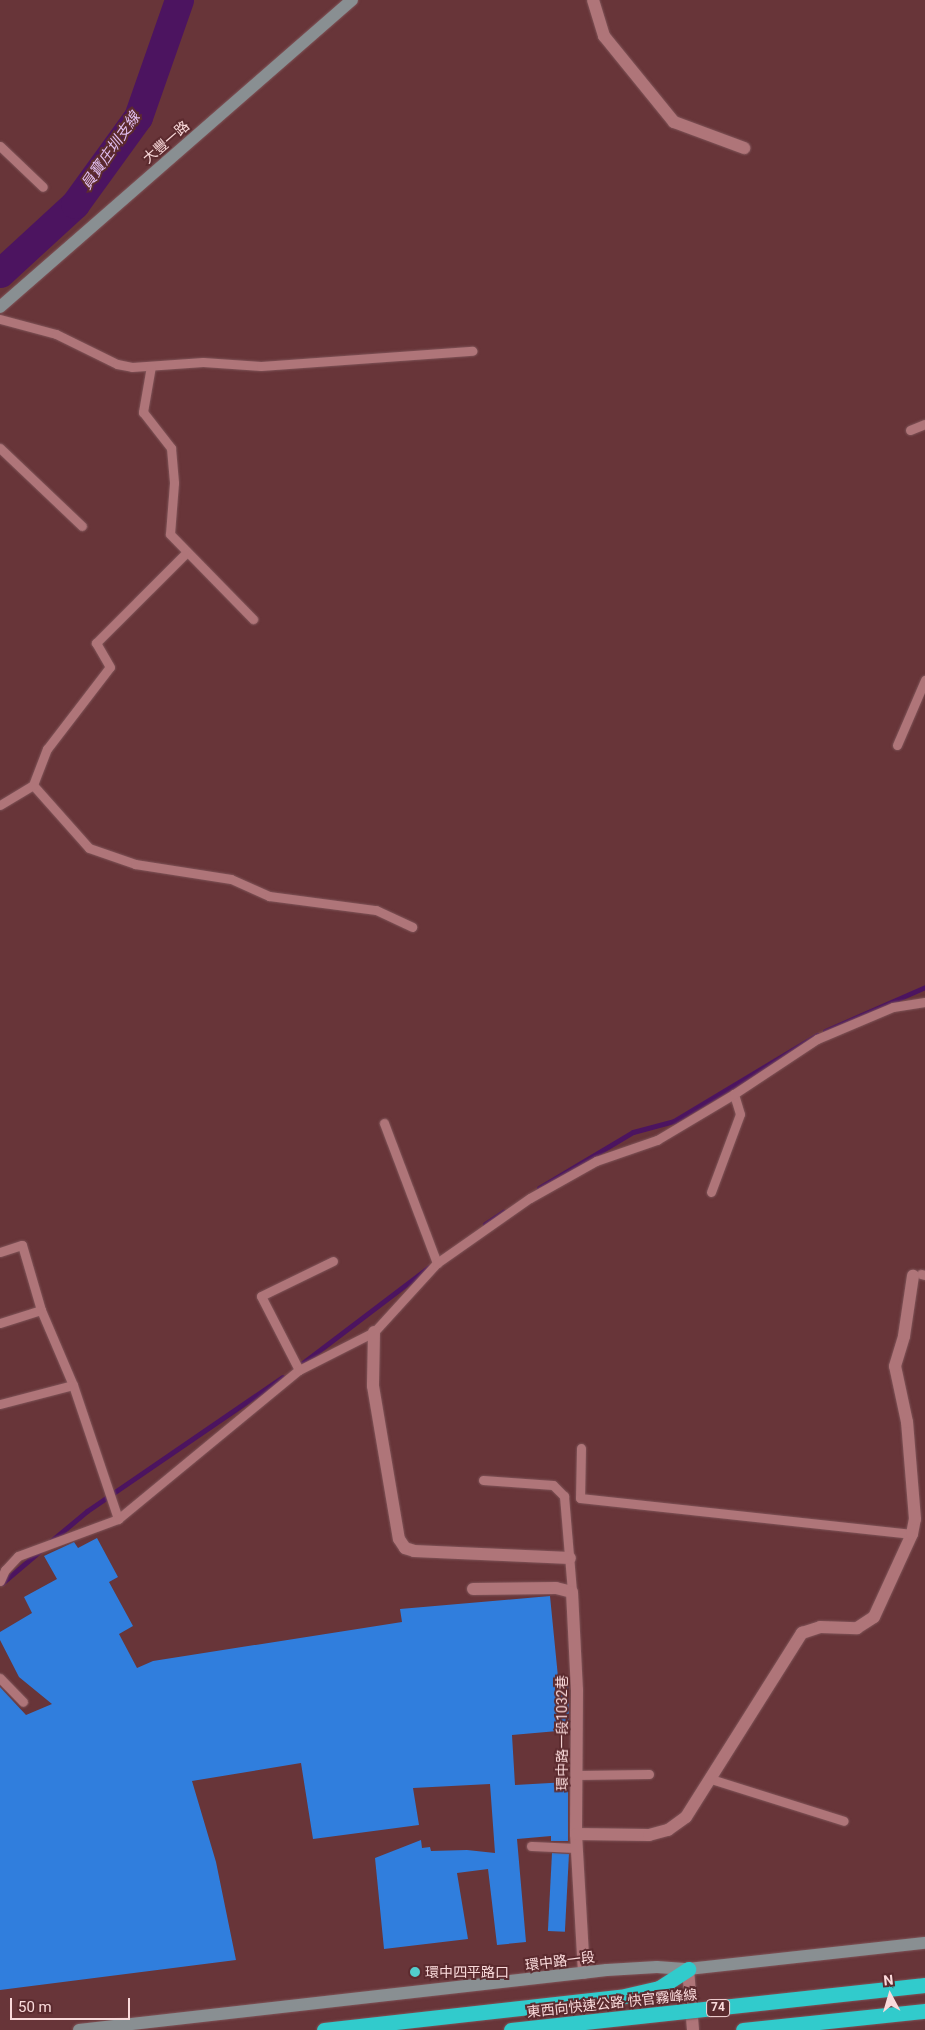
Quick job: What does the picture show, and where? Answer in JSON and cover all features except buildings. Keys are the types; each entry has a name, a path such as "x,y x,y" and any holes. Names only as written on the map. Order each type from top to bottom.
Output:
{"highway":[{"path":"324,2030 533,2007 659,1988 688,1969"},
{"name":"東西向快速公路 快官霧峰線","path":"511,2030 925,1985"},
{"name":"74","path":"743,2030 925,2010"}],"street":[{"name":"大豐一路","path":"0,307 352,0"},
{"path":"593,0 604,36 674,122 744,148"},
{"path":"576,1834 649,1835 668,1830 686,1817 802,1633 820,1627 857,1628 874,1617 912,1534 915,1495 907,1422 895,1366 920,1275"},
{"path":"374,1332 373,1386 399,1539 405,1548 570,1558"},
{"path":"473,1589 556,1588 572,1592"},
{"name":"環中路一段1032巷","path":"572,1592 577,1775 576,1834 584,1973"},
{"name":"環中路一段","path":"79,2030 584,1973 657,1967 688,1969 925,1943"},
{"path":"688,1969 693,2030"}],"lane":[{"path":"0,146 43,187"},
{"path":"0,319 56,334 118,364 151,366 203,362 261,366 472,351"},
{"path":"151,366 143,412 171,448 174,483 170,534 186,553 253,620"},
{"path":"910,430 925,424"},
{"path":"0,448 82,526"},
{"path":"0,804 33,785 47,749 110,667 96,643 186,553"},
{"path":"897,745 925,680"},
{"path":"33,785 88,848 135,864 231,878 269,896 376,910 412,926"},
{"path":"0,1581 5,1570 18,1556 118,1519 299,1370 374,1332 437,1263 530,1198 596,1161 657,1140 734,1094 817,1039 893,1007 925,1002"},
{"path":"711,1192 740,1114 734,1094"},
{"path":"384,1123 437,1263"},
{"path":"0,1252 22,1245 41,1310 73,1385 118,1519"},
{"path":"299,1370 261,1296 333,1261"},
{"path":"0,1323 41,1310"},
{"path":"0,1404 73,1385"},
{"path":"581,1448 580,1498 912,1534"},
{"path":"482,1480 553,1485 564,1496 572,1592"},
{"path":"0,1678 23,1702"},
{"path":"577,1775 649,1774"},
{"path":"711,1779 844,1821"},
{"path":"531,1846 577,1848"}],"waterway":[{"name":"員寶庄圳支線","path":"0,273 75,204 138,117 179,0"},
{"path":"825,1031 925,987"},
{"path":"539,1188 633,1132 674,1121 817,1035"},
{"path":"485,1224 503,1212"},
{"path":"296,1368 429,1267"},
{"path":"51,1541 87,1511 283,1377"},
{"path":"2,1583 41,1550"}],"place":[{"name":"環中四平路口","path":"415,1972"}]}
